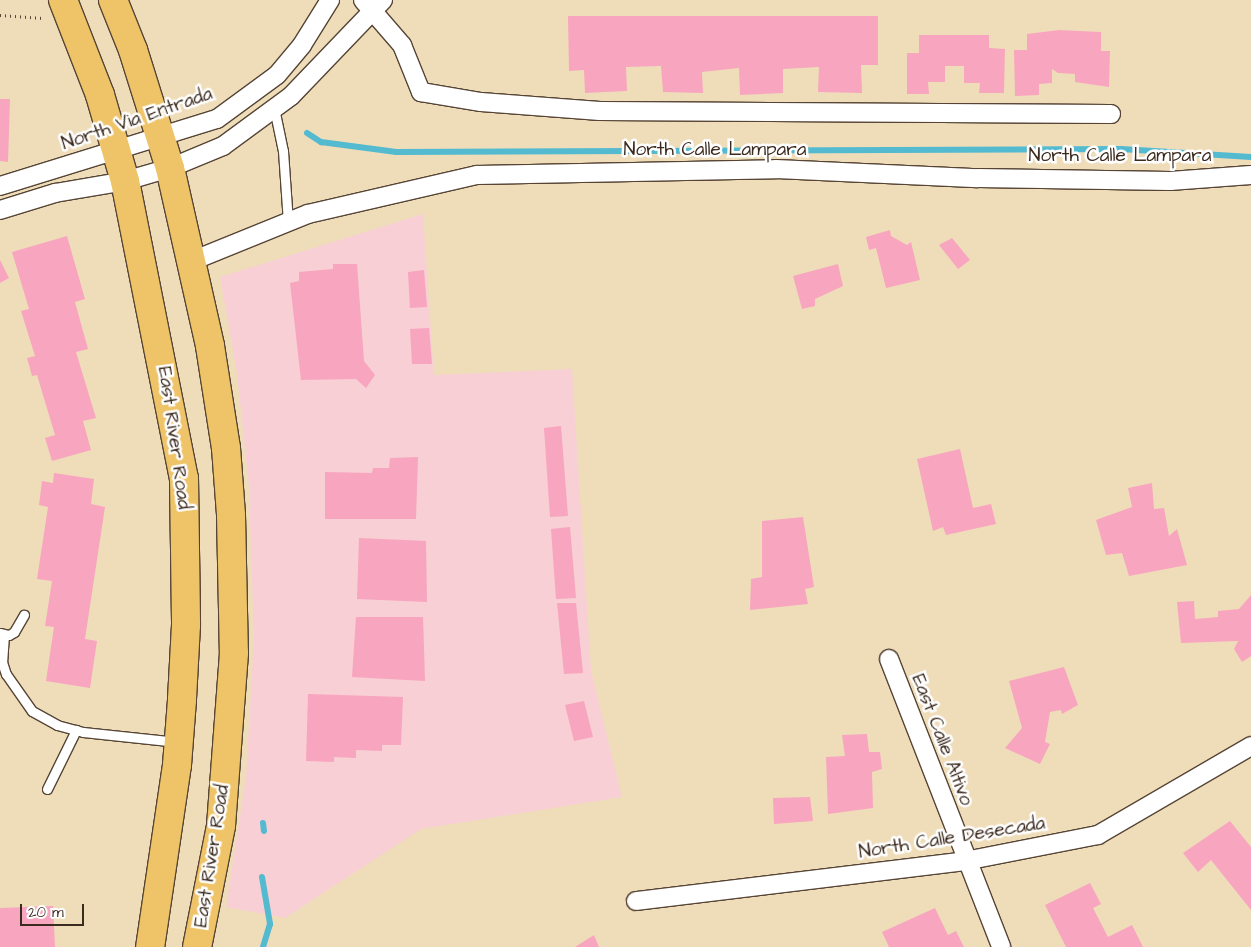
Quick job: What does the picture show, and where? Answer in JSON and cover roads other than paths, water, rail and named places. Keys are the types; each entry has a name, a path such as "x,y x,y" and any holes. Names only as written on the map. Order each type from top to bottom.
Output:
{"main road":[{"name":"East River Road","path":"113,0 134,50 170,168 192,261 226,448 231,515 234,653 220,826 197,947"},
{"name":"East River Road","path":"68,10 100,95 126,181 184,478 186,625 179,742 150,947"}],"street":[{"name":"North Via Entrada","path":"0,186 217,119 277,76 302,45 330,0"},
{"path":"0,210 55,194 126,181 170,168 223,146 291,96 373,3"},
{"name":"North Calle Lampara","path":"373,3 402,45 420,92 481,102 600,111 1111,114"},
{"name":"North Calle Lampara","path":"192,261 308,214 477,175 776,169 978,178 1170,181 1251,175"},
{"name":"East Calle Altivo","path":"889,659 965,861 1001,947"},
{"name":"North Calle Desecada","path":"636,900 965,861 1098,835 1251,746"}],"lane":[{"path":"274,108 283,151 288,222"},
{"path":"24,615 14,632 2,634 2,662 17,693 32,711 58,725 76,730 179,742"},
{"path":"47,789 76,730"}],"waterway":[{"path":"307,133 321,142 396,152 1121,149 1251,157"},
{"path":"263,823 264,831"},
{"path":"262,877 270,924 263,947"}]}
